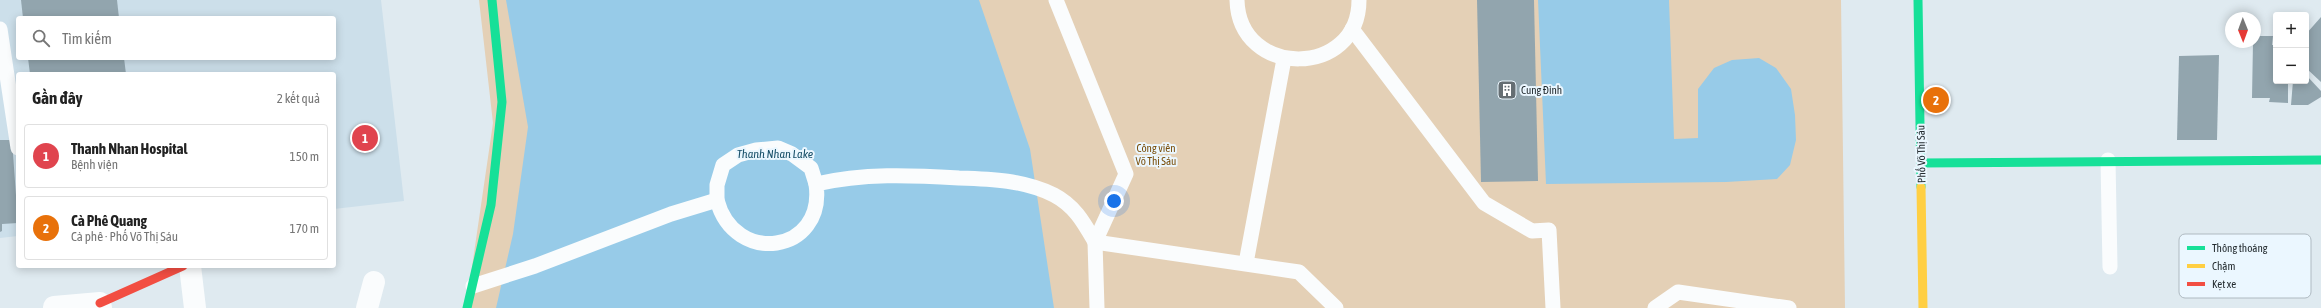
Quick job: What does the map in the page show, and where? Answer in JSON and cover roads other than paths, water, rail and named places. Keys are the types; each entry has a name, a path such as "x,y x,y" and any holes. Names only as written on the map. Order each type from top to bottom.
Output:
{"street":[{"path":"467,308 492,205 502,102 492,0"},
{"name":"Phố Võ Thị Sáu","path":"1918,0 1923,308"},
{"path":"1921,163 2108,160 2321,160"},
{"path":"54,307 101,306 179,268"},
{"path":"190,268 195,308"},
{"path":"368,308 374,282"}],"lane":[{"path":"1056,0 1126,174 1096,242 1097,308"},
{"path":"1237,0 1241,21 1251,38 1266,51 1284,59 1304,60 1323,55 1340,44 1352,29 1359,9 1359,0"},
{"path":"0,28 5,100 16,141"},
{"path":"1352,29 1484,203 1532,230 1549,230 1552,308"},
{"path":"1246,263 1284,59"},
{"path":"778,148 792,154 811,168 818,196 815,216 801,233 782,242 762,244 745,238 728,225 717,200 717,185 723,165 738,155 756,150 778,148"},
{"path":"2108,160 2110,267"},
{"path":"816,184 846,177 899,174 1000,180 1018,183 1055,196 1078,213 1096,242"},
{"path":"473,286 566,255 671,214 717,200"},
{"path":"1096,242 1299,272 1336,308"},
{"path":"1655,308 1678,292 1789,308"}],"water":[{"name":"Thanh Nhan Lake","path":"506,0 979,0 1030,149 1054,308 496,308 513,234 528,127"},
{"path":"1538,0 1669,0 1674,139 1698,138 1698,89 1714,68 1732,60 1759,58 1776,68 1791,89 1795,115 1796,140 1790,165 1777,179 1726,182 1546,184"}],"place":[{"name":"Cung Đình","path":"1507,90"},
{"name":"Cà Phê Quang","path":"1936,100"},
{"name":"Thanh Nhan Hospital","path":"365,138"}],"park label":[{"name":"Công viên Võ Thị Sáu","path":"1156,154"}]}
